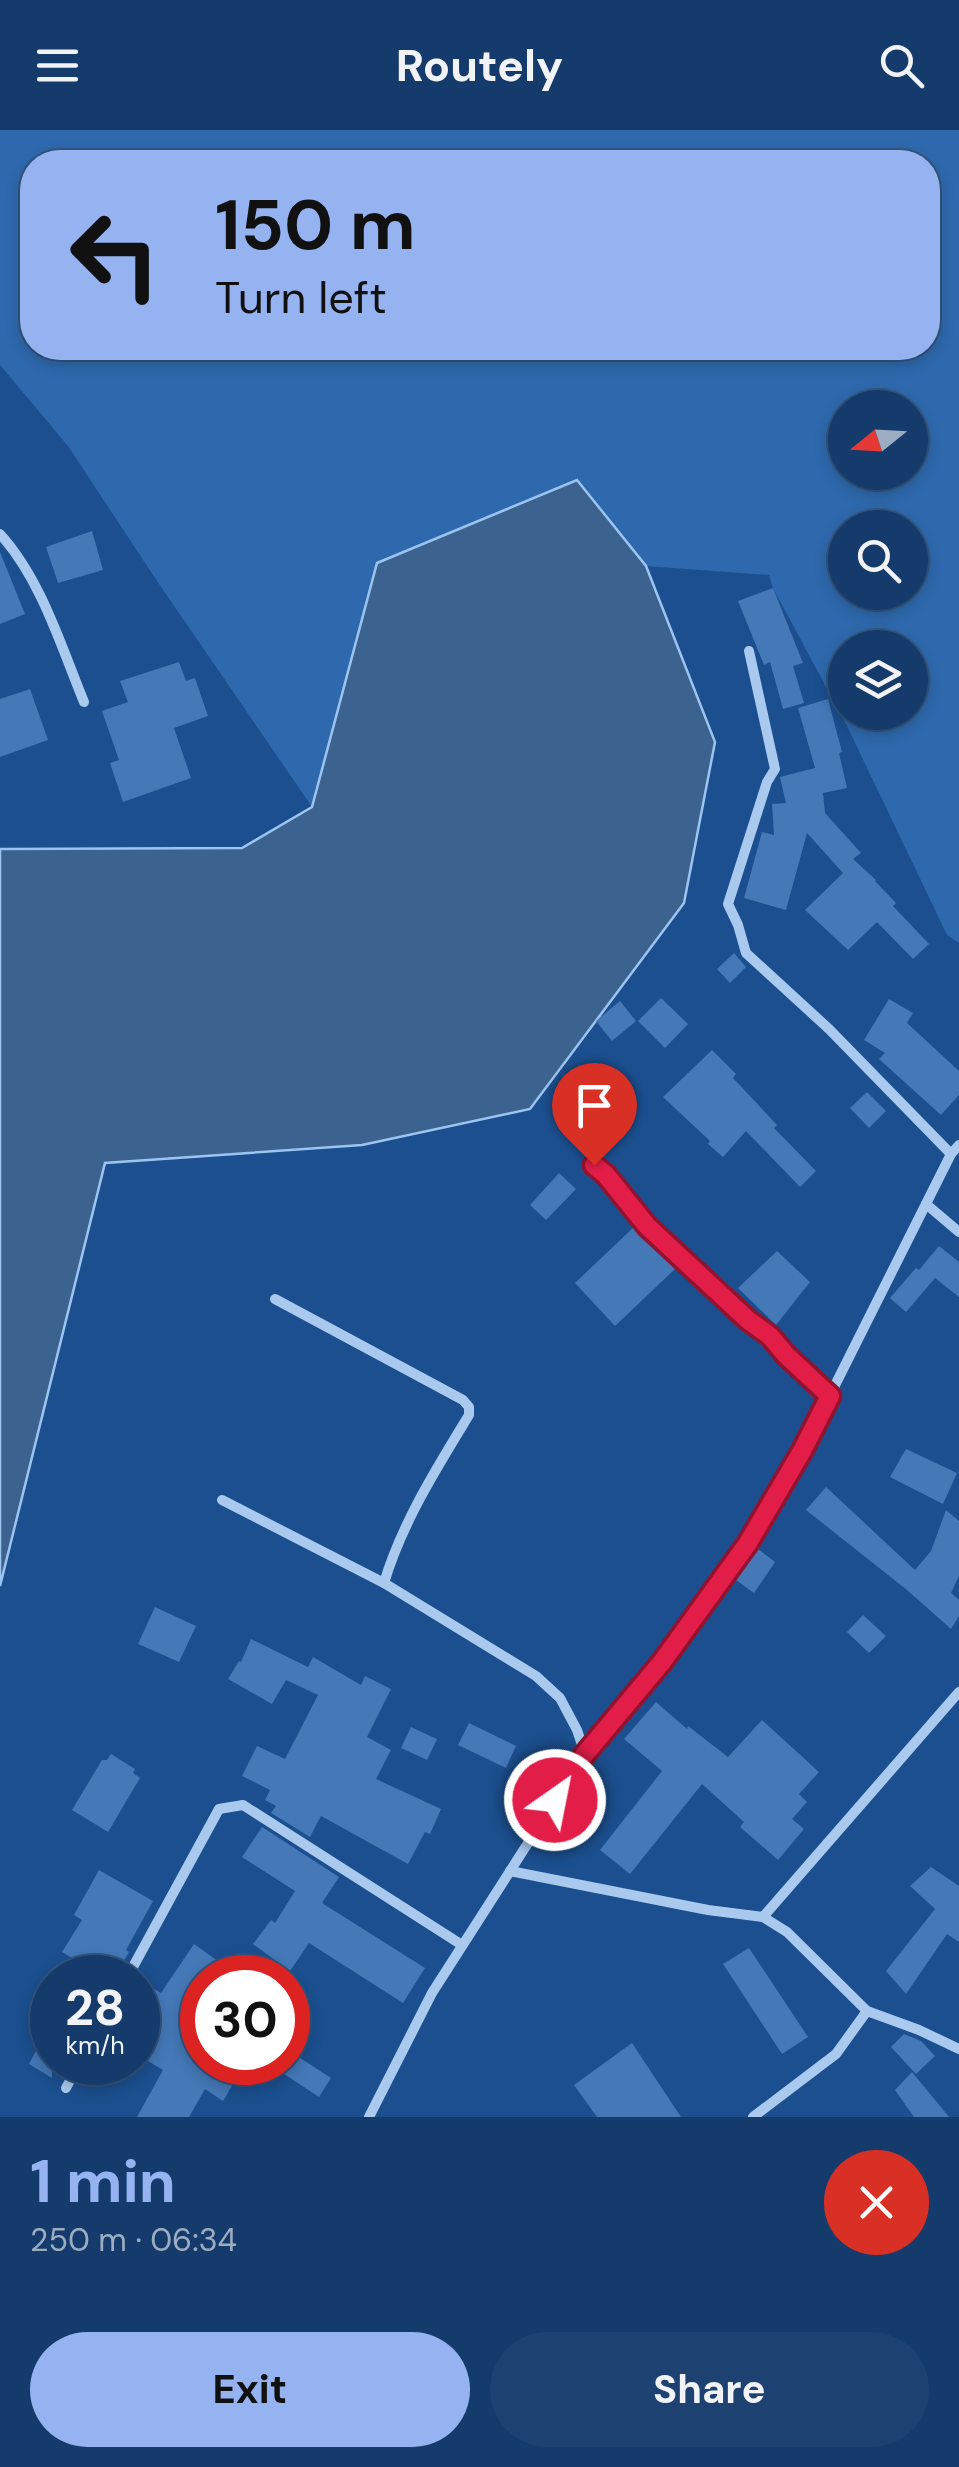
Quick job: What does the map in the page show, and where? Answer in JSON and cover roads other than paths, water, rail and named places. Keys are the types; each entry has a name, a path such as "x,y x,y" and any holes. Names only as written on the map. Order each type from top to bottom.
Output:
{"street":[{"path":"0,534 32,578 84,702"},
{"path":"369,2117 432,1993 585,1754 662,1662 748,1543 802,1451 955,1150 746,953 728,904 767,782 775,769 749,651"},
{"path":"594,1165 647,1226 770,1336 830,1396"},
{"path":"926,1204 959,1232"},
{"path":"275,1299 463,1400 469,1407 469,1415 398,1542 384,1583"},
{"path":"222,1500 384,1583 536,1676 560,1698 585,1754"},
{"path":"763,1917 959,1692"},
{"path":"140,1955 219,1809 243,1805 462,1945"},
{"path":"510,1871 763,1917 787,1932 867,2011 959,2049"},
{"path":"753,2117 836,2054 867,2011"}]}
